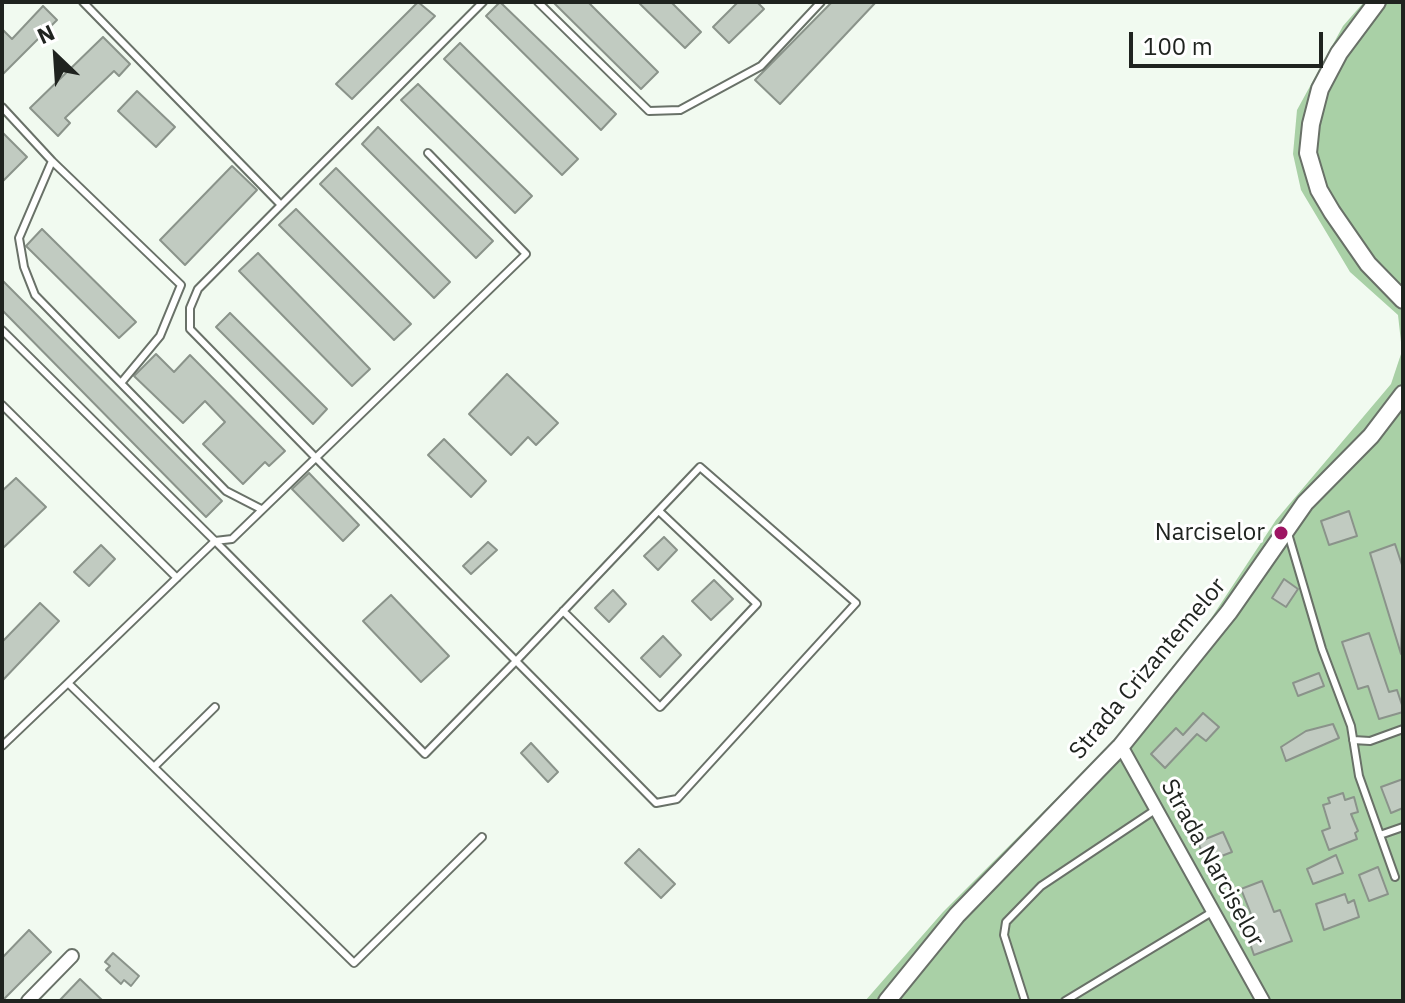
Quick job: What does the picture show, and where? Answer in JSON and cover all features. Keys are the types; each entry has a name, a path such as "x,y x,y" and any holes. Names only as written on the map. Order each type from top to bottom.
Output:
{"street":[{"path":"1377,2 1339,53 1320,89 1308,153 1319,190 1332,212 1368,264 1403,300"},
{"name":"Strada Crizantemelor","path":"887,1001 957,915 1121,746 1229,612 1321,483 1371,436 1403,394"},
{"name":"Strada Narciselor","path":"1121,746 1263,1001"},
{"path":"28,1001 72,956"}],"lane":[{"path":"83,2 281,205"},
{"path":"2,330 425,754 516,661 700,467 856,603 677,799 656,803 516,661 314,456 190,329 190,308 198,289 483,2"},
{"path":"538,2 649,111 680,110 761,66 821,2"},
{"path":"2,107 52,161 181,285 160,336 121,383"},
{"path":"2,746 215,541 232,539 314,456 526,254 428,153"},
{"path":"52,161 19,238 24,267 35,295 226,491 261,509"},
{"path":"2,405 177,578"},
{"path":"563,611 660,707 757,604 659,511"},
{"path":"1287,530 1353,740 1359,776 1395,877"},
{"path":"68,683 354,963 482,837"},
{"path":"154,767 215,707"},
{"path":"1353,740 1370,741 1403,729"},
{"path":"1025,1001 1004,935 1006,922 1050,880 1158,808"},
{"path":"1380,835 1403,827"},
{"path":"1065,1001 1212,912"}],"green space":[{"path":"1364,2 1403,2 1403,1001 865,1001 943,912 1111,744 1210,620 1276,520 1391,384 1402,351 1398,315 1350,272 1301,190 1293,154 1297,110 1343,26"}],"building":[{"path":"418,2 435,16 352,99 336,84"},
{"path":"500,2 616,114 601,130 486,16"},
{"path":"553,2 588,2 658,72 641,89"},
{"path":"638,2 671,2 701,32 685,48"},
{"path":"738,2 757,2 764,9 729,43 713,27"},
{"path":"832,2 876,2 780,104 755,80"},
{"path":"43,6 57,20 2,75 2,29 12,39"},
{"path":"103,37 130,64 119,76 114,71 65,118 70,123 58,136 30,108"},
{"path":"460,43 578,159 562,175 444,59"},
{"path":"418,84 532,196 515,213 401,100"},
{"path":"137,91 175,127 156,147 118,111"},
{"path":"378,127 493,241 476,258 362,144"},
{"path":"2,132 27,157 2,182"},
{"path":"232,166 257,190 185,265 160,240"},
{"path":"336,168 450,282 434,298 320,184"},
{"path":"296,209 411,324 394,340 279,225"},
{"path":"42,229 136,322 119,338 26,246"},
{"path":"258,253 370,369 352,386 239,271"},
{"path":"2,280 222,501 206,517 2,310"},
{"path":"230,313 327,409 313,424 216,327"},
{"path":"156,354 174,372 190,355 285,451 269,466 265,462 243,484 203,444 225,422 205,401 183,423 134,376"},
{"path":"507,374 558,423 536,445 528,437 511,455 469,414"},
{"path":"444,439 486,481 471,497 428,455"},
{"path":"309,473 359,525 343,541 292,489"},
{"path":"16,478 46,507 2,549 2,491"},
{"path":"1349,511 1357,536 1329,545 1321,521"},
{"path":"664,537 677,550 658,570 644,556"},
{"path":"488,542 497,550 471,574 463,566"},
{"path":"1395,544 1403,568 1401,654 1370,553"},
{"path":"101,545 115,559 89,586 74,572"},
{"path":"1284,579 1298,589 1286,607 1272,598"},
{"path":"714,580 733,599 711,620 692,601"},
{"path":"613,590 626,604 609,622 595,608"},
{"path":"391,595 449,656 421,682 363,621"},
{"path":"40,603 59,621 2,681 2,642"},
{"path":"1369,633 1389,692 1397,690 1403,708 1403,712 1379,719 1368,686 1358,689 1342,642"},
{"path":"663,636 681,655 660,677 641,658"},
{"path":"1319,673 1324,686 1298,696 1293,683"},
{"path":"1203,713 1219,727 1206,741 1197,734 1165,768 1151,754 1176,728 1183,735"},
{"path":"1333,724 1339,738 1286,761 1281,747 1306,731"},
{"path":"531,743 558,772 548,782 521,753"},
{"path":"1403,779 1403,808 1391,813 1381,787"},
{"path":"1343,793 1345,800 1354,797 1358,812 1351,814 1358,831 1355,833 1357,839 1329,850 1322,831 1330,828 1323,805 1330,803 1328,798"},
{"path":"1223,832 1232,852 1206,862 1198,842"},
{"path":"639,849 675,884 661,898 625,863"},
{"path":"1336,855 1343,873 1313,884 1307,869"},
{"path":"1378,867 1388,894 1369,901 1359,875"},
{"path":"1262,881 1274,912 1280,910 1292,941 1254,955 1243,923 1253,919 1241,889"},
{"path":"1345,894 1348,903 1354,900 1359,917 1324,930 1316,904"},
{"path":"29,930 51,952 2,1001 2,958"},
{"path":"113,953 139,976 131,986 124,980 121,984 106,970 110,966 105,962"},
{"path":"80,979 103,1001 59,1001"}],"place":[{"name":"Narciselor","path":"1281,533"}]}
